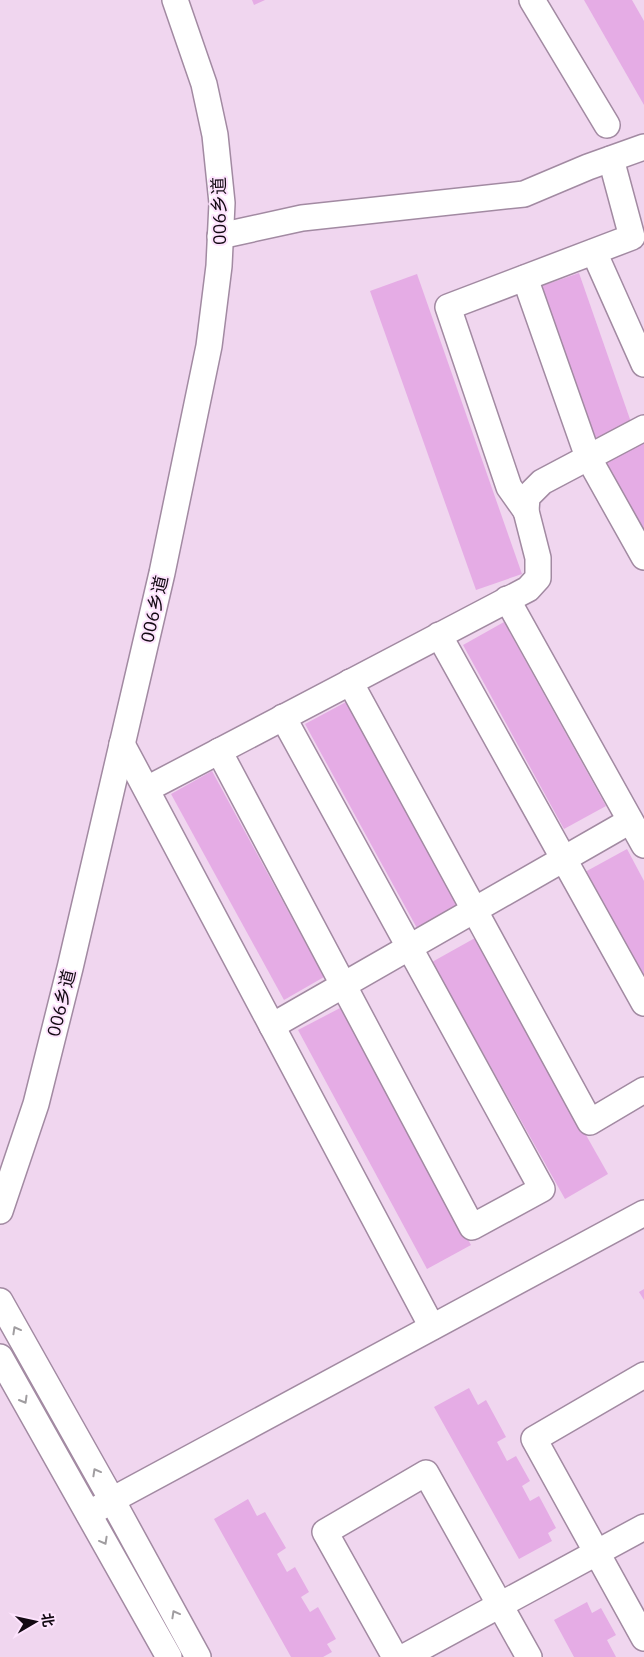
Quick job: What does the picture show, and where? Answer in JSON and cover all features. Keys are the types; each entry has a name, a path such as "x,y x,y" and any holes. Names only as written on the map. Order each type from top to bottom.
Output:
{"street":[{"name":"006乡道","path":"0,1211 38,1095 70,968 162,573 209,346 219,266 222,203 215,135 204,84 174,0"},
{"path":"532,0 607,125"},
{"path":"220,236 302,218 524,194 644,147"},
{"path":"526,511 509,487 448,307 632,237 611,159"},
{"path":"594,252 644,364"},
{"path":"525,278 588,457 644,557"},
{"path":"147,789 528,588 538,578 538,558 526,511 527,497 542,482 644,428"},
{"path":"507,599 644,845"},
{"path":"439,635 644,1003"},
{"path":"350,682 590,1122 644,1090"},
{"path":"219,751 472,1227 542,1189 284,717"},
{"path":"122,744 432,1327"},
{"path":"272,1026 630,821"},
{"path":"89,1514 644,1213"},
{"path":"0,1301 198,1657"},
{"path":"0,1357 169,1657"},
{"path":"644,1375 534,1438 644,1638"},
{"path":"395,1657 325,1532 426,1473 529,1657"},
{"path":"404,1657 644,1527"}],"building":[{"path":"252,0 265,0 254,5"},
{"path":"584,0 632,0 644,21 644,105"},
{"path":"579,273 632,425 587,441 533,289"},
{"path":"417,274 522,574 476,590 370,291"},
{"path":"643,440 644,443 644,543 600,463"},
{"path":"504,622 606,806 564,829 463,645"},
{"path":"346,702 459,908 418,930 305,724"},
{"path":"212,771 324,977 284,1000 171,794"},
{"path":"627,849 644,881 644,979 585,872"},
{"path":"475,938 608,1174 565,1199 432,962"},
{"path":"342,1007 471,1245 427,1269 298,1030"},
{"path":"644,1289 644,1300 639,1292"},
{"path":"469,1388 478,1405 486,1400 506,1437 497,1442 507,1461 516,1456 530,1481 522,1486 530,1501 539,1496 556,1528 548,1533 552,1541 519,1559 434,1407"},
{"path":"248,1499 257,1516 265,1512 286,1548 277,1554 287,1572 295,1567 309,1592 301,1597 310,1612 318,1607 336,1639 327,1644 332,1652 323,1657 291,1657 214,1519"},
{"path":"587,1602 592,1613 601,1608 616,1635 607,1640 616,1657 574,1657 554,1620"}]}
